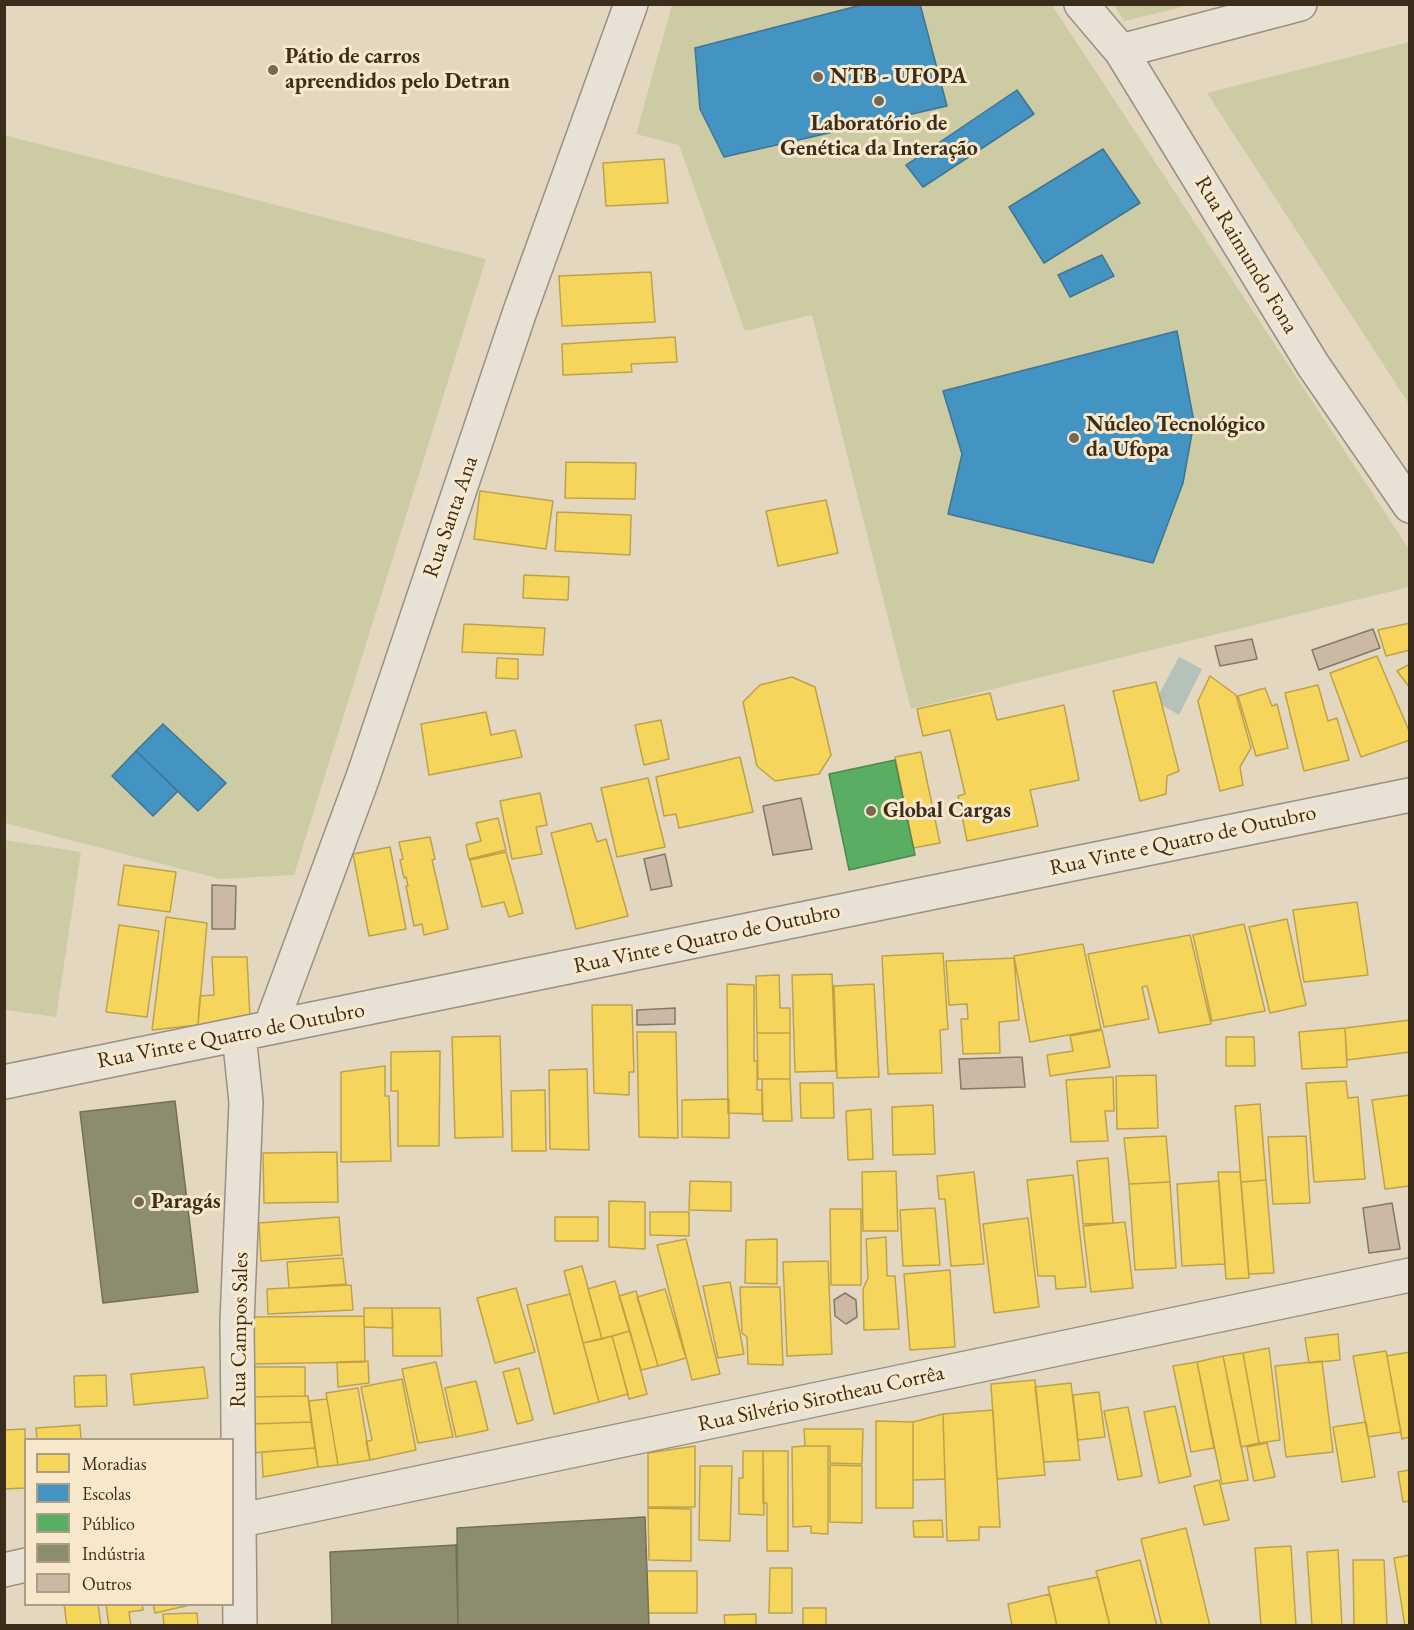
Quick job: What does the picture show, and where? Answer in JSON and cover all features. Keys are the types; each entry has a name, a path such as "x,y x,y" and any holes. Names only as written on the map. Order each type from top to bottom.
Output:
{"street":[{"name":"Rua Santa Ana","path":"255,1031 363,777 519,314 631,4"},
{"name":"Rua Raimundo Fona","path":"1081,4 1121,51 1313,365 1410,506"},
{"path":"1121,51 1300,4"},
{"name":"Rua Vinte e Quatro de Outubro","path":"4,1083 1410,795"},
{"name":"Rua Campos Sales","path":"240,1626 236,1522 237,1322 246,1102 255,1031"},
{"name":"Rua Silvério Sirotheau Corrêa","path":"236,1522 1410,1275"},
{"path":"4,1570 24,1565"}],"green space":[{"path":"672,5 1052,5 1409,549 1409,587 911,709 812,315 745,331 679,145 636,134"},
{"path":"1114,5 1190,5 1124,21"},
{"path":"1410,42 1409,404 1207,93"},
{"path":"4,135 486,259 294,875 220,879 5,823"},
{"path":"4,840 81,852 56,1017 5,1010"}],"shaded area":[{"path":"1179,657 1202,669 1179,715 1162,705 1159,694"}],"building: Moradias":[{"path":"664,159 668,203 606,206 603,163"},
{"path":"651,272 655,322 562,326 559,276"},
{"path":"675,337 677,362 631,364 632,372 563,375 562,344"},
{"path":"566,462 636,463 635,499 565,498"},
{"path":"480,491 553,501 546,549 474,539"},
{"path":"826,500 838,553 778,566 766,511"},
{"path":"557,512 631,515 630,555 555,551"},
{"path":"524,575 569,577 568,600 523,598"},
{"path":"1410,623 1410,650 1386,656 1378,630"},
{"path":"464,624 545,628 543,655 462,652"},
{"path":"1377,656 1410,733 1410,740 1361,757 1330,673"},
{"path":"497,658 518,659 518,679 496,678"},
{"path":"1410,664 1410,688 1397,671"},
{"path":"1210,676 1236,695 1251,748 1240,767 1243,785 1220,791 1198,701"},
{"path":"792,677 815,687 831,755 819,774 775,781 757,766 743,702 760,685"},
{"path":"1156,682 1179,771 1167,776 1166,794 1140,801 1113,691"},
{"path":"1318,685 1328,721 1337,718 1349,760 1304,771 1285,693"},
{"path":"1265,688 1272,706 1277,704 1288,748 1256,756 1238,696"},
{"path":"990,693 997,720 1064,705 1079,780 1030,790 1038,826 967,841 958,796 965,794 950,730 923,736 917,709"},
{"path":"486,712 491,735 515,730 522,757 429,775 421,724"},
{"path":"661,720 669,759 644,765 635,725"},
{"path":"921,752 940,843 913,848 895,757"},
{"path":"740,757 753,812 679,828 676,814 664,816 656,777"},
{"path":"648,778 665,847 617,857 601,788"},
{"path":"540,793 547,825 536,827 542,854 512,859 500,801"},
{"path":"498,818 506,850 469,859 466,845 481,841 476,823"},
{"path":"591,823 597,842 606,839 628,916 576,929 551,833"},
{"path":"430,837 435,859 432,860 448,929 424,935 422,924 414,926 406,886 408,886 400,860 403,859 399,842"},
{"path":"390,847 406,929 369,936 353,854"},
{"path":"506,852 523,913 509,917 504,902 482,907 470,860"},
{"path":"124,865 176,872 170,912 118,905"},
{"path":"1357,902 1368,975 1304,982 1293,910"},
{"path":"166,917 207,923 198,1025 152,1030"},
{"path":"1287,919 1306,1005 1270,1013 1249,927"},
{"path":"1244,924 1265,1011 1212,1021 1193,935"},
{"path":"119,925 159,931 147,1017 106,1012"},
{"path":"1190,935 1211,1024 1159,1033 1147,986 1142,987 1149,1019 1104,1027 1088,954"},
{"path":"1083,944 1101,1029 1030,1042 1014,956"},
{"path":"943,953 948,1029 940,1030 942,1073 888,1074 882,956"},
{"path":"212,957 247,957 250,1018 198,1025 200,996 214,995"},
{"path":"1014,958 1019,1020 999,1022 1000,1053 963,1054 961,1019 968,1019 967,1004 949,1005 946,961"},
{"path":"832,974 836,1071 795,1072 792,975"},
{"path":"779,975 780,1008 790,1008 790,1033 757,1033 756,976"},
{"path":"727,984 754,985 754,1061 757,1061 757,1090 762,1090 762,1114 728,1113"},
{"path":"874,984 879,1077 837,1078 834,986"},
{"path":"592,1005 632,1005 634,1072 629,1072 629,1095 594,1093"},
{"path":"1410,1020 1410,1052 1347,1060 1345,1028"},
{"path":"1345,1028 1347,1067 1302,1069 1299,1032"},
{"path":"1102,1030 1110,1067 1050,1076 1047,1055 1073,1051 1070,1036"},
{"path":"637,1032 676,1032 678,1138 639,1137"},
{"path":"757,1033 790,1033 790,1079 758,1079"},
{"path":"500,1036 503,1137 455,1138 452,1037"},
{"path":"1226,1037 1254,1037 1255,1066 1226,1066"},
{"path":"440,1051 439,1146 398,1146 398,1091 391,1091 391,1052"},
{"path":"385,1066 385,1096 389,1096 391,1161 341,1162 341,1072"},
{"path":"587,1069 589,1150 550,1149 549,1070"},
{"path":"1156,1075 1158,1128 1117,1129 1116,1076"},
{"path":"1113,1077 1114,1111 1105,1111 1108,1141 1071,1142 1066,1080"},
{"path":"762,1079 790,1079 792,1121 763,1121"},
{"path":"1346,1081 1348,1098 1358,1097 1365,1179 1314,1182 1306,1083"},
{"path":"800,1083 833,1083 834,1118 801,1118"},
{"path":"545,1090 546,1151 512,1151 511,1091"},
{"path":"1410,1095 1410,1186 1385,1189 1372,1100"},
{"path":"729,1099 729,1138 682,1137 682,1100"},
{"path":"1260,1104 1266,1180 1241,1182 1235,1106"},
{"path":"933,1105 935,1154 893,1155 892,1107"},
{"path":"871,1109 873,1159 848,1160 846,1111"},
{"path":"1166,1136 1170,1182 1129,1184 1124,1138"},
{"path":"1306,1136 1310,1203 1273,1204 1268,1137"},
{"path":"337,1152 338,1202 264,1203 263,1153"},
{"path":"1108,1158 1113,1223 1083,1224 1077,1161"},
{"path":"896,1171 898,1231 863,1231 862,1172"},
{"path":"974,1172 984,1264 951,1266 945,1199 939,1199 937,1176"},
{"path":"1218,1172 1240,1172 1249,1278 1226,1279"},
{"path":"1073,1175 1086,1287 1056,1289 1055,1276 1038,1276 1027,1180"},
{"path":"1266,1180 1274,1273 1249,1274 1241,1182"},
{"path":"690,1181 731,1182 731,1211 689,1210"},
{"path":"1219,1181 1225,1264 1182,1266 1177,1184"},
{"path":"1170,1182 1176,1268 1135,1270 1129,1184"},
{"path":"609,1201 645,1202 645,1249 609,1247"},
{"path":"935,1208 940,1265 903,1266 900,1210"},
{"path":"830,1209 861,1209 861,1285 831,1285"},
{"path":"650,1212 689,1212 689,1236 650,1235"},
{"path":"339,1217 342,1255 261,1261 259,1223"},
{"path":"555,1217 598,1217 598,1241 555,1241"},
{"path":"1028,1218 1039,1307 994,1313 983,1224"},
{"path":"1125,1222 1133,1288 1091,1292 1083,1226"},
{"path":"886,1237 887,1276 895,1276 899,1329 864,1330 863,1289 868,1278 866,1239"},
{"path":"686,1239 720,1374 692,1380 657,1245"},
{"path":"777,1239 777,1284 745,1283 746,1240"},
{"path":"343,1258 346,1284 289,1288 287,1262"},
{"path":"828,1261 832,1354 787,1356 783,1262"},
{"path":"582,1266 602,1339 583,1343 564,1271"},
{"path":"950,1270 955,1347 910,1350 904,1274"},
{"path":"615,1281 630,1331 602,1339 588,1289"},
{"path":"730,1282 744,1354 718,1358 703,1286"},
{"path":"351,1285 353,1310 268,1314 267,1289"},
{"path":"740,1287 780,1287 783,1365 748,1364 747,1337 742,1333"},
{"path":"516,1288 535,1352 495,1363 477,1298"},
{"path":"665,1289 686,1358 658,1366 637,1297"},
{"path":"636,1291 658,1366 641,1370 619,1296"},
{"path":"570,1294 599,1402 554,1414 527,1305"},
{"path":"364,1308 392,1308 393,1328 364,1327"},
{"path":"392,1308 440,1308 442,1356 393,1356"},
{"path":"364,1316 365,1362 248,1364 248,1317"},
{"path":"630,1331 647,1394 629,1399 612,1336"},
{"path":"1338,1334 1340,1360 1309,1363 1305,1338"},
{"path":"612,1336 628,1394 599,1402 583,1343"},
{"path":"1269,1348 1280,1440 1259,1443 1243,1353"},
{"path":"1386,1351 1401,1432 1368,1437 1353,1356"},
{"path":"1410,1352 1410,1437 1402,1439 1387,1356"},
{"path":"1243,1353 1259,1443 1241,1447 1223,1356"},
{"path":"1223,1356 1248,1480 1222,1484 1197,1362"},
{"path":"368,1361 369,1383 338,1387 337,1362"},
{"path":"1322,1361 1333,1452 1286,1457 1275,1366"},
{"path":"436,1362 453,1437 418,1443 402,1369"},
{"path":"1197,1362 1214,1448 1191,1452 1173,1366"},
{"path":"204,1367 208,1398 134,1405 131,1374"},
{"path":"249,1367 305,1367 305,1396 249,1397"},
{"path":"519,1368 533,1420 517,1424 503,1372"},
{"path":"106,1375 107,1406 75,1407 74,1376"},
{"path":"402,1379 416,1450 370,1460 366,1442 372,1440 361,1387"},
{"path":"1035,1380 1045,1475 997,1479 991,1384"},
{"path":"476,1381 488,1430 456,1437 445,1388"},
{"path":"1071,1383 1080,1460 1044,1462 1035,1387"},
{"path":"358,1388 370,1460 338,1465 326,1393"},
{"path":"1099,1392 1105,1437 1078,1440 1073,1395"},
{"path":"308,1396 311,1422 249,1424 249,1397"},
{"path":"327,1399 338,1465 318,1467 309,1401"},
{"path":"1175,1406 1191,1476 1159,1483 1144,1412"},
{"path":"1128,1407 1142,1476 1118,1480 1104,1411"},
{"path":"993,1410 1000,1527 979,1527 979,1540 947,1541 943,1414"},
{"path":"943,1414 945,1479 913,1480 913,1422"},
{"path":"876,1421 913,1422 913,1508 876,1508"},
{"path":"311,1422 315,1448 252,1453 252,1424"},
{"path":"1366,1422 1375,1477 1342,1482 1333,1427"},
{"path":"80,1425 81,1438 37,1438 36,1428"},
{"path":"25,1429 24,1488 4,1489 4,1430"},
{"path":"804,1429 863,1429 862,1464 830,1463 830,1446 805,1446"},
{"path":"1267,1443 1275,1477 1254,1481 1247,1447"},
{"path":"695,1446 695,1507 648,1507 648,1453"},
{"path":"828,1446 828,1534 811,1533 811,1526 793,1527 792,1447"},
{"path":"315,1448 318,1467 263,1477 262,1452"},
{"path":"743,1451 763,1451 764,1515 739,1514 739,1478 743,1478"},
{"path":"763,1451 788,1451 788,1551 767,1551 767,1503 763,1503"},
{"path":"830,1465 862,1466 862,1523 830,1522"},
{"path":"700,1466 732,1466 730,1541 699,1540"},
{"path":"1410,1470 1410,1501 1403,1502 1398,1472"},
{"path":"1219,1480 1229,1520 1204,1525 1194,1486"},
{"path":"648,1508 691,1509 691,1561 649,1560"},
{"path":"942,1520 943,1537 914,1537 913,1521"},
{"path":"1186,1528 1210,1626 1162,1626 1141,1539"},
{"path":"1291,1546 1296,1626 1261,1626 1255,1548"},
{"path":"1338,1550 1342,1626 1312,1626 1307,1552"},
{"path":"1410,1555 1410,1626 1405,1626 1394,1558"},
{"path":"1140,1560 1157,1626 1110,1626 1096,1571"},
{"path":"1353,1560 1384,1560 1387,1626 1354,1626"},
{"path":"770,1568 792,1568 792,1613 769,1613"},
{"path":"647,1571 697,1571 697,1613 648,1613"},
{"path":"1098,1577 1110,1626 1057,1626 1048,1587"},
{"path":"1050,1594 1057,1626 1012,1626 1008,1604"},
{"path":"64,1606 98,1606 101,1626 67,1626"},
{"path":"106,1606 142,1606 143,1610 129,1612 131,1626 109,1626"},
{"path":"153,1606 185,1606 155,1613"},
{"path":"803,1608 826,1608 826,1626 803,1626"},
{"path":"197,1613 198,1626 164,1626 163,1614"},
{"path":"756,1614 756,1626 725,1626 724,1615"}],"building: Escolas":[{"name":"NTB - UFOPA","path":"865,4 920,4 947,106 724,157 700,109 695,48"},
{"path":"1017,90 1034,114 923,187 906,165"},
{"path":"1103,149 1140,203 1044,263 1009,207"},
{"path":"1102,255 1114,276 1070,297 1058,275"},
{"name":"Núcleo Tecnológico da Ufopa","path":"1177,331 1194,422 1183,483 1153,563 948,514 962,454 943,391"},
{"path":"163,724 226,783 198,811 136,751"},
{"path":"136,751 178,791 153,816 112,776"}],"building: Público":[{"name":"Global Cargas","path":"895,760 915,855 849,870 829,774"}],"building: Indústria":[{"name":"Paragás","path":"175,1101 198,1292 103,1303 80,1112"},
{"path":"645,1517 649,1626 458,1626 457,1528"},
{"path":"456,1545 458,1626 332,1626 330,1552"}],"building: Outros":[{"path":"1373,629 1380,648 1319,670 1312,650"},
{"path":"1252,639 1257,659 1220,666 1215,646"},
{"path":"801,798 812,849 773,855 763,806"},
{"path":"665,854 672,886 651,890 644,859"},
{"path":"212,885 236,886 235,929 212,929"},
{"path":"675,1008 675,1024 637,1025 637,1010"},
{"path":"1022,1057 1025,1087 961,1089 959,1059"},
{"path":"1392,1203 1400,1249 1369,1253 1363,1208"},
{"path":"845,1293 856,1300 857,1317 846,1324 835,1316 834,1300"}],"place":[{"name":"Pátio de carros apreendidos pelo Detran","path":"273,70"},
{"name":"NTB - UFOPA","path":"818,77"},
{"name":"Laboratório de Genética da Interação","path":"879,101"},
{"name":"Núcleo Tecnológico da Ufopa","path":"1074,438"},
{"name":"Global Cargas","path":"871,811"},
{"name":"Paragás","path":"139,1202"}]}
